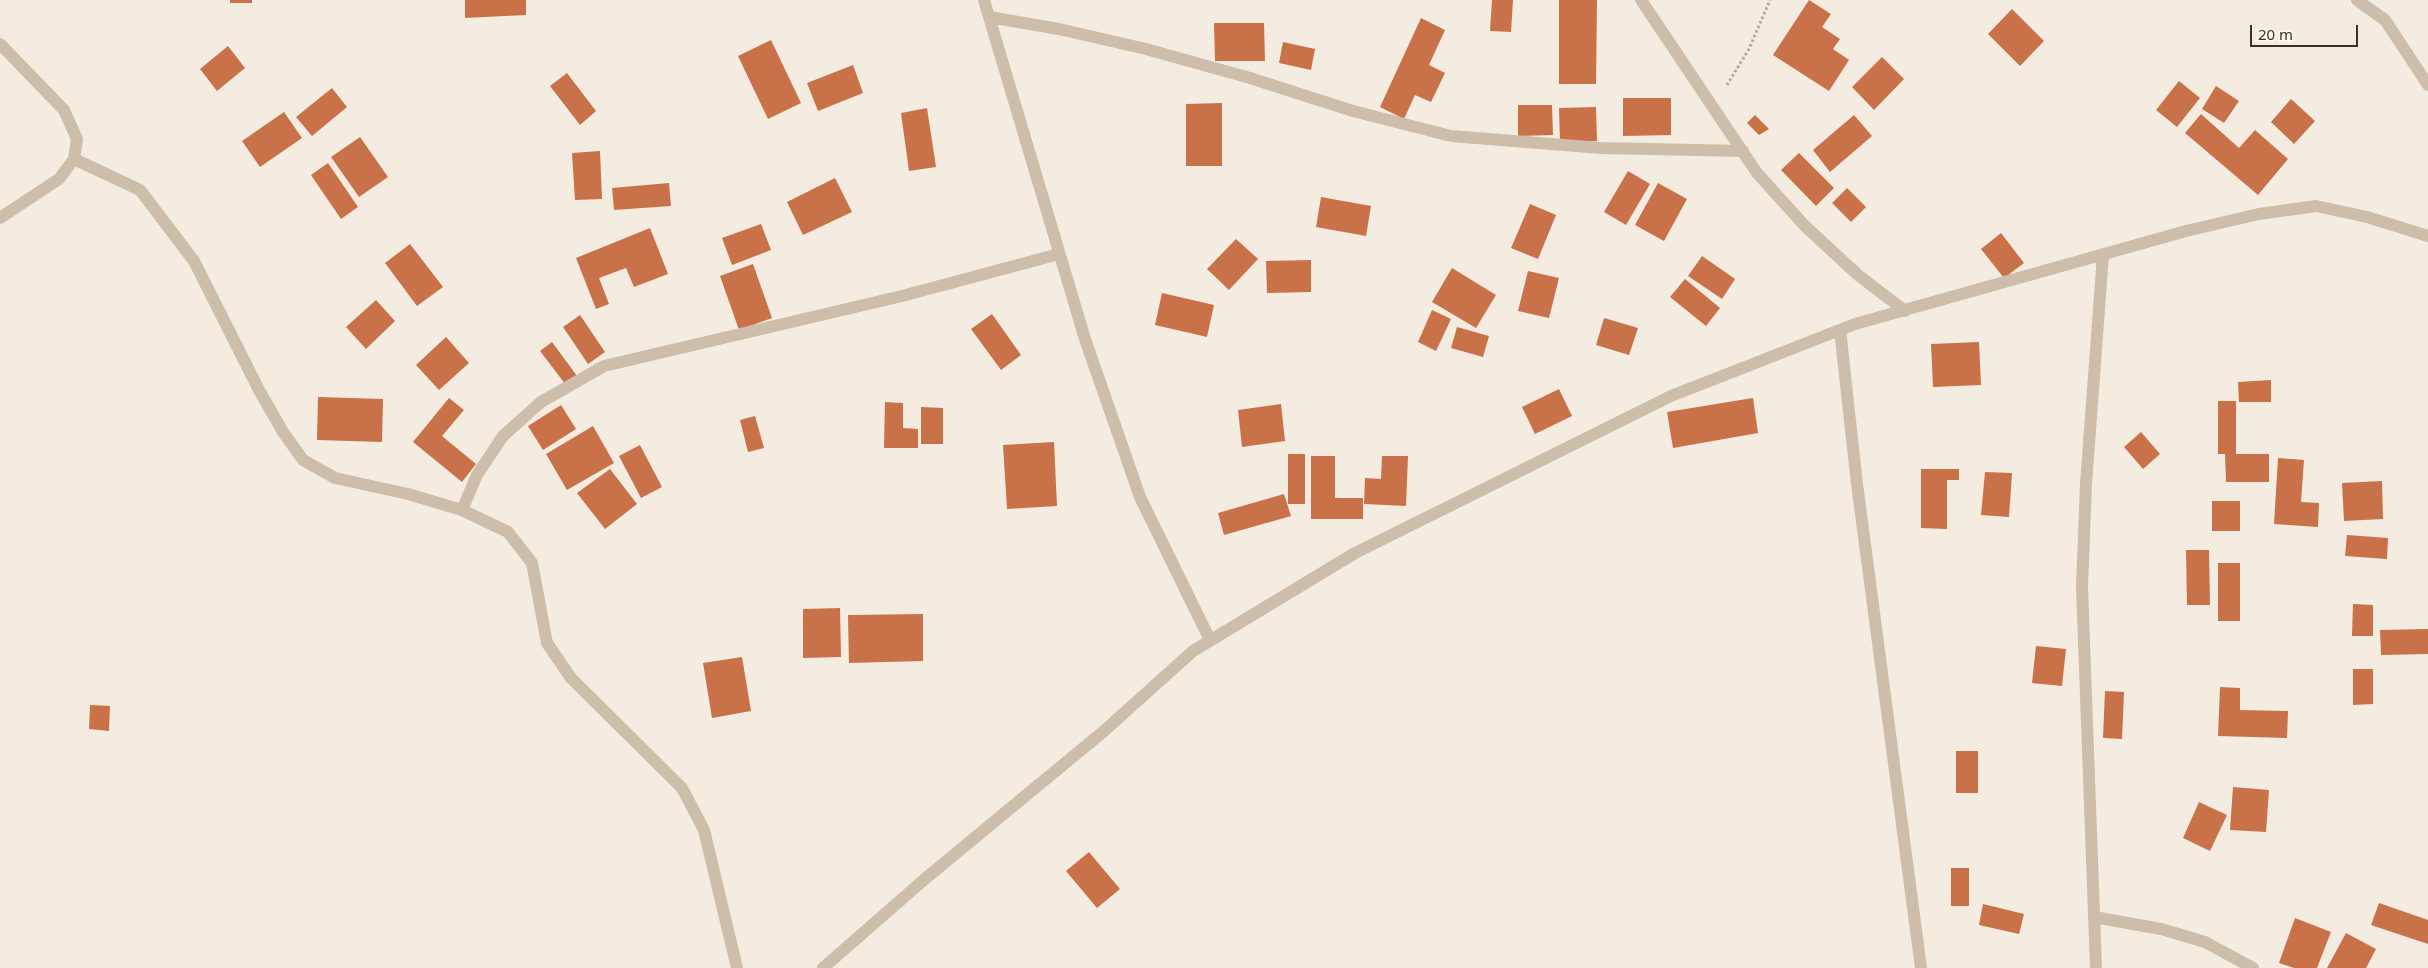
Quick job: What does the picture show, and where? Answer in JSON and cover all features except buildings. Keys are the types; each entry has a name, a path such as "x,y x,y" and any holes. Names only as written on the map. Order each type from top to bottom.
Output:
{"street":[{"path":"984,0 1085,339 1140,497 1210,640"},
{"path":"1641,0 1757,173 1805,226 1858,275 1905,311"},
{"path":"2357,0 2384,20 2428,85"},
{"path":"989,16 1059,29 1146,49 1250,78 1353,111 1451,136 1601,148 1743,151"},
{"path":"0,44 64,110 77,139 74,158 59,179 0,218"},
{"path":"74,158 140,190 194,260 260,392 283,432 303,460 335,478 408,494 462,510 508,532 532,563 547,643 572,678 682,788 704,830 737,968"},
{"path":"823,968 934,872 1104,730 1193,651 1355,553 1671,396 1840,330 2186,231 2259,214 2316,206 2367,217 2428,236"},
{"path":"462,510 477,475 503,436 541,402 604,366 902,296 1059,254"},
{"path":"2096,968 2082,587 2086,484 2103,255"},
{"path":"1840,330 1858,494 1921,968"},
{"path":"2094,917 2162,929 2205,942 2253,968"}],"path":[{"path":"1714,107 1748,49 1770,0"}]}
